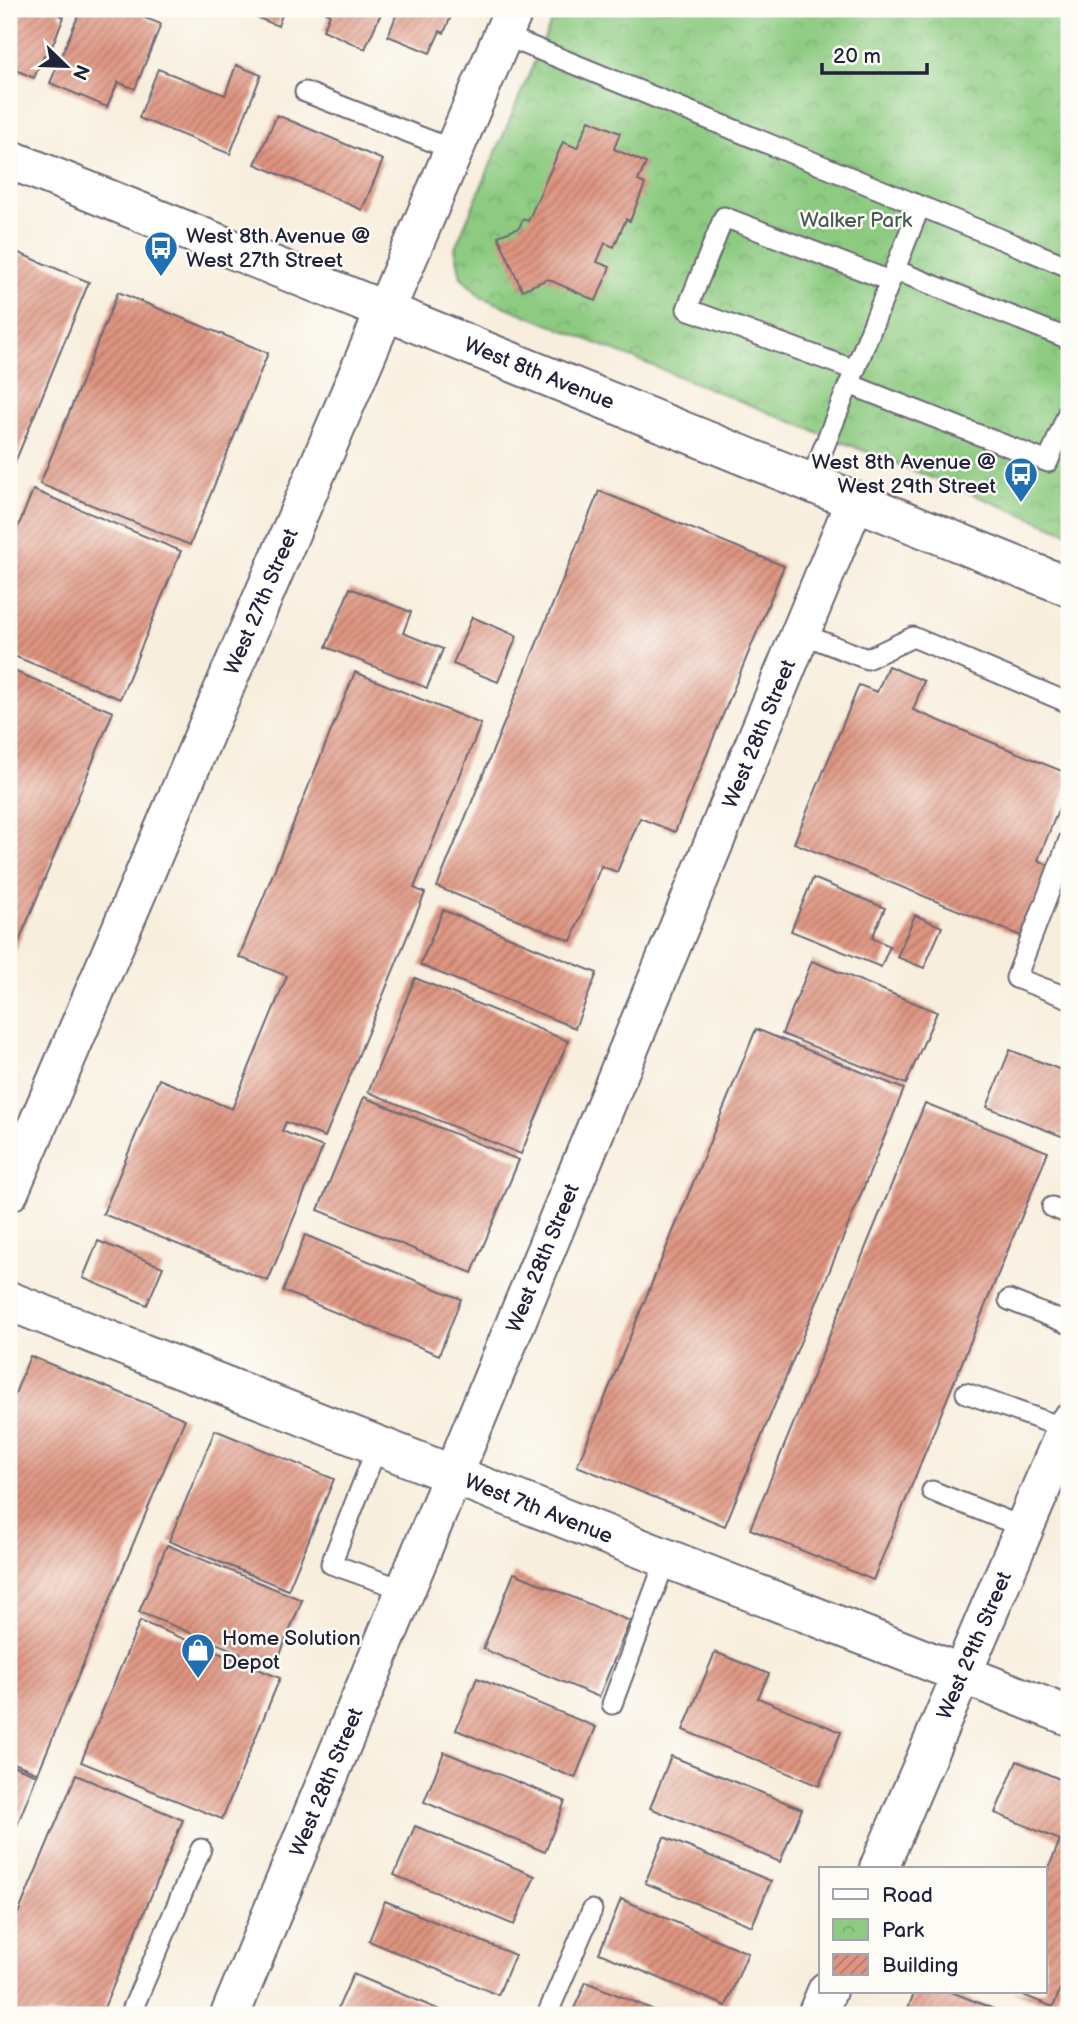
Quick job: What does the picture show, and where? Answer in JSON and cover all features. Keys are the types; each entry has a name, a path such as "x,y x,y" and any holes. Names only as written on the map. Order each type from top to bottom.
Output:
{"street":[{"name":"West 27th Street","path":"9,1192 508,22"},
{"name":"West 8th Avenue","path":"9,159 1069,587"},
{"name":"West 28th Street","path":"230,2015 855,501"},
{"name":"West 7th Avenue","path":"9,1301 1069,1716"},
{"name":"West 29th Street","path":"879,1867 1068,1426"},
{"path":"817,2015 826,1993"}],"lane":[{"path":"508,22 920,206 1069,267"},
{"path":"305,92 454,150"},
{"path":"810,482 920,206"},
{"path":"1069,339 724,218 687,309 1048,462 1069,411"},
{"path":"800,633 867,659 913,637 1069,703"},
{"path":"1069,840 1016,978 1069,998"},
{"path":"1009,1300 1069,1324"},
{"path":"966,1393 1068,1426"},
{"path":"377,1447 331,1563 405,1590"},
{"path":"932,1491 1025,1528"},
{"path":"612,1704 666,1559"},
{"path":"130,2015 201,1849"},
{"path":"547,2015 592,1910"}],"green space":[{"name":"Walker Park","path":"557,9 1069,9 1069,533 481,297 461,277 455,248"}],"building":[{"path":"9,9 61,9 59,15 64,17 48,56 44,55 34,78 9,67"},
{"path":"81,9 148,9 145,18 161,24 135,89 118,82 107,107 50,83"},
{"path":"248,9 284,9 278,26 246,13"},
{"path":"318,9 383,9 365,49 323,30 330,14"},
{"path":"389,9 454,9 444,33 440,31 430,53 388,36 396,16 388,12"},
{"path":"236,65 261,75 230,154 139,118 158,69 225,95"},
{"path":"277,115 383,160 362,210 255,164"},
{"path":"589,120 620,133 614,149 646,163 638,181 645,184 630,221 626,219 614,247 605,243 597,262 610,267 596,301 548,279 522,290 498,236 519,228 523,219 528,221 563,142 577,148"},
{"path":"9,249 89,282 9,477"},
{"path":"118,292 268,353 190,545 40,484"},
{"path":"33,490 181,551 120,699 9,654 9,549"},
{"path":"599,491 784,566 675,832 640,818 617,872 601,866 571,941 437,887"},
{"path":"350,588 411,612 403,633 443,649 427,688 326,647"},
{"path":"472,617 517,636 498,682 453,664"},
{"path":"888,666 924,681 913,710 1069,774 1069,783 1038,860 1050,866 1021,936 794,843 859,685 877,692"},
{"path":"9,669 113,712 9,966"},
{"path":"355,672 481,724 414,888 425,893 325,1137 286,1122 282,1131 323,1147 268,1281 103,1214 159,1079 232,1109 287,976 239,957"},
{"path":"813,878 885,908 872,938 890,946 881,967 791,931"},
{"path":"443,910 597,973 575,1028 420,965"},
{"path":"915,915 942,927 924,968 897,957"},
{"path":"812,961 937,1012 906,1084 782,1034"},
{"path":"415,978 568,1041 521,1154 368,1092"},
{"path":"756,1029 904,1089 725,1526 577,1466"},
{"path":"1010,1050 1069,1073 1069,1139 987,1107"},
{"path":"364,1097 519,1160 472,1273 318,1210"},
{"path":"925,1103 1048,1152 873,1580 750,1529"},
{"path":"305,1235 461,1299 439,1355 283,1291"},
{"path":"98,1241 163,1267 147,1305 83,1278"},
{"path":"30,1356 185,1419 38,1773 9,1761 9,1695 19,1698 9,1694 9,1409"},
{"path":"215,1430 334,1479 288,1590 169,1541"},
{"path":"167,1545 302,1600 275,1667 139,1612"},
{"path":"514,1573 630,1621 599,1697 483,1649"},
{"path":"140,1621 280,1678 222,1819 81,1762"},
{"path":"715,1652 769,1674 758,1698 841,1732 819,1786 683,1730"},
{"path":"477,1678 596,1727 575,1778 456,1730"},
{"path":"444,1752 565,1801 545,1852 424,1802"},
{"path":"671,1756 802,1809 780,1862 650,1808"},
{"path":"1017,1761 1069,1783 1069,1969 1053,2007 1018,1993 1046,1993 1046,1875 1060,1840 995,1813"},
{"path":"9,1764 37,1775 14,1833 9,1831"},
{"path":"76,1775 183,1820 101,2015 9,2015 9,1935"},
{"path":"415,1826 535,1876 514,1925 394,1875"},
{"path":"664,1837 771,1881 752,1926 645,1883"},
{"path":"621,1899 748,1953 726,2006 599,1953"},
{"path":"385,1901 515,1955 498,1995 369,1941"},
{"path":"353,1974 452,2015 335,2015"},
{"path":"586,1982 666,2015 571,2015"},
{"path":"914,1993 954,1993 1009,2015 905,2015"}],"place":[{"name":"West 8th Avenue @ West 27th Street","path":"161,278"},
{"name":"West 8th Avenue @ West 29th Street","path":"1021,504"},
{"name":"Home Solution Depot","path":"198,1680"}]}
